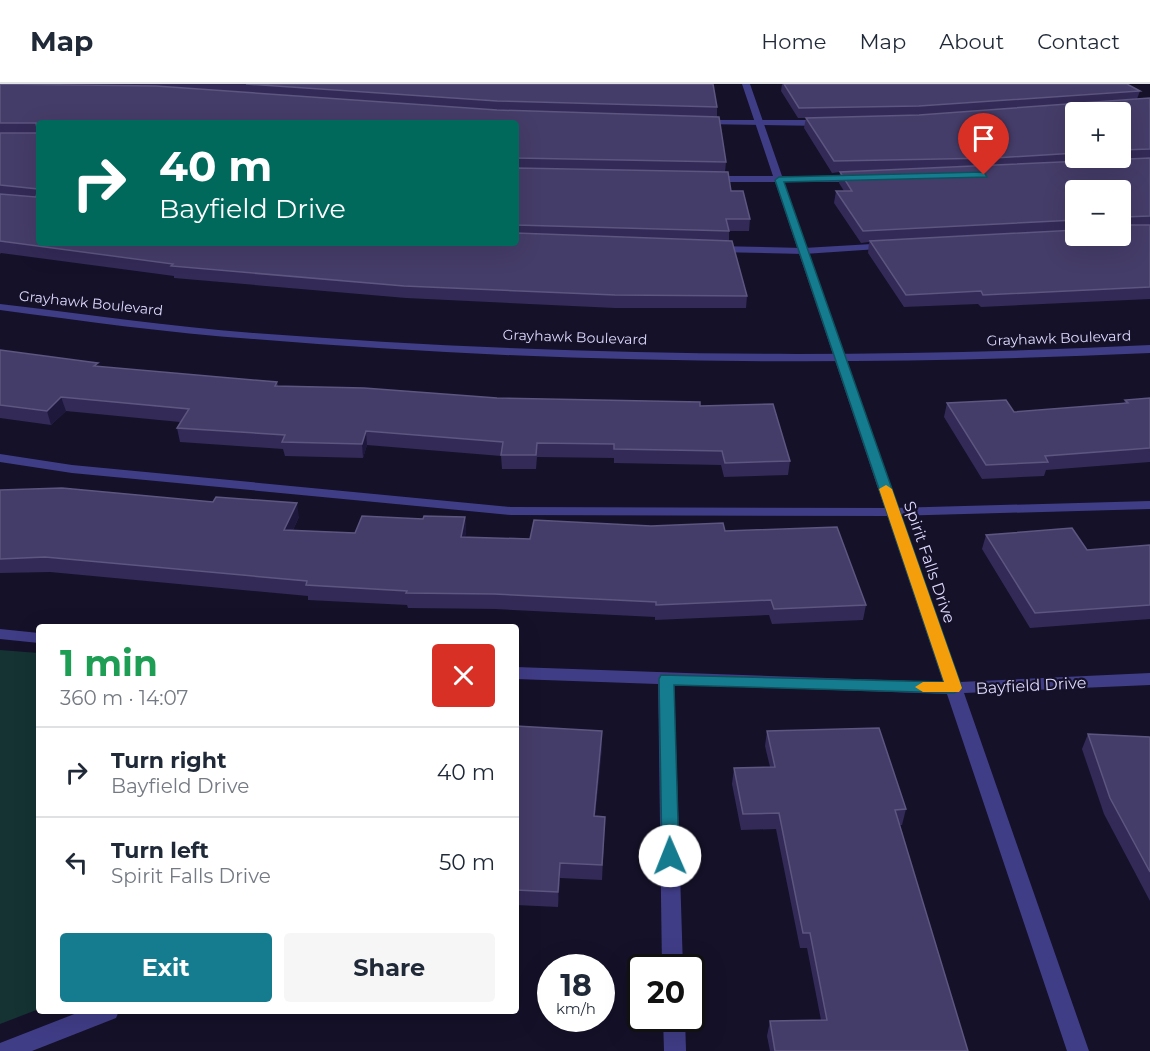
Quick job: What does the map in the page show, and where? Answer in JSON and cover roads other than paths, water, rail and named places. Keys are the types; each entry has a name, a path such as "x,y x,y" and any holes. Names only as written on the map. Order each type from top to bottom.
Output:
{"street":[{"name":"Spirit Falls Drive","path":"746,84 1078,1051"},
{"path":"688,122 760,124 839,122"},
{"path":"693,179 868,178"},
{"path":"706,249 804,251 899,246"},
{"name":"Grayhawk Boulevard","path":"0,307 252,336 553,353 841,360 1150,349"},
{"path":"0,458 72,468 511,511 893,512 1150,505"},
{"path":"0,634 36,638"},
{"name":"Bayfield Drive","path":"519,674 954,688 1150,679"},
{"path":"666,679 673,954"},
{"path":"5,1051 100,1014"},
{"path":"674,1032 675,1051"}]}
